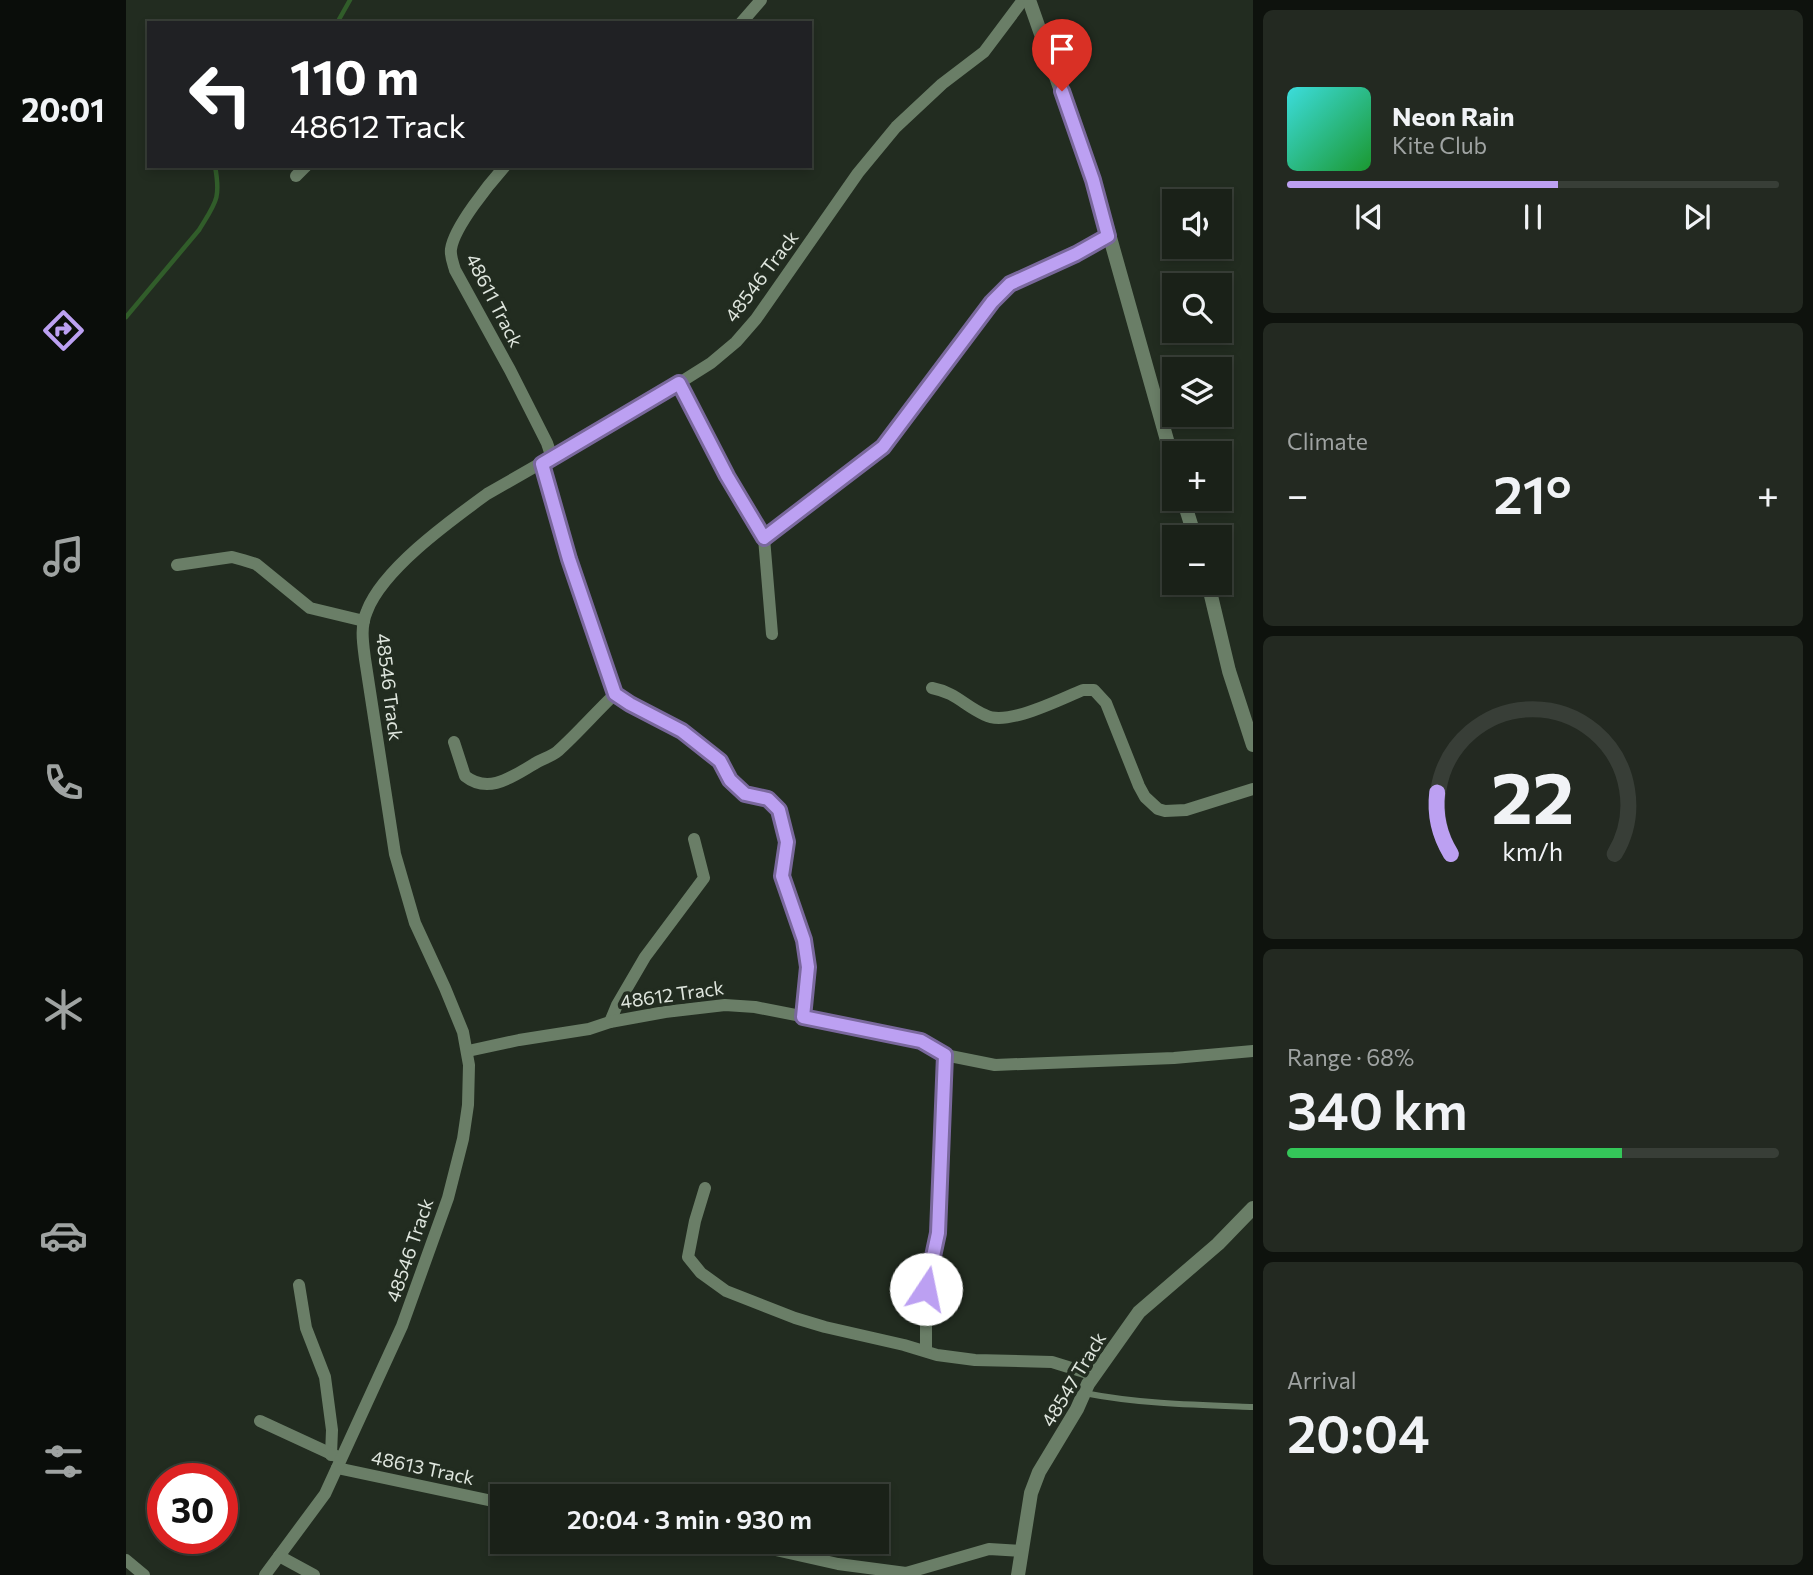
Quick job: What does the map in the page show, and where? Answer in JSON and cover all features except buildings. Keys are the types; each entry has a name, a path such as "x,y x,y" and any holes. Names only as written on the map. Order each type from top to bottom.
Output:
{"street":[{"path":"743,21 761,0"},
{"name":"48546 Track","path":"265,1575 326,1494 337,1460 402,1326 448,1198 463,1139 468,1105 468,1051 455,1011 415,923 395,853 362,630 374,595 388,577 436,533 487,494 679,383 711,363 736,342 756,319 858,173 896,127 931,93 984,52 1023,0"},
{"path":"1029,0 1086,157 1168,441"},
{"name":"48611 Track","path":"503,168 460,229 451,246 451,256 454,270 547,443 547,461 569,559 615,694"},
{"path":"764,538 883,447 992,302 1010,284 1108,236"},
{"path":"679,383 727,476 764,538 772,634"},
{"path":"177,565 232,557 243,560 256,564 310,608 364,621"},
{"path":"1211,595 1229,671 1253,745"},
{"path":"932,688 950,692 984,715 1002,719 1083,690 1094,690 1106,703 1145,797 1165,811 1186,810 1253,789"},
{"path":"454,742 465,776 480,784 496,783 514,777 554,754 615,694 682,731 720,761 730,780 745,794 768,799 779,810 787,842 782,876 804,940 808,967 803,1017"},
{"path":"610,1022 645,957 704,878 694,839"},
{"name":"48612 Track","path":"468,1051 589,1029 610,1022 705,1006 736,1005 921,1041 945,1055 995,1065 1174,1058 1253,1051"},
{"path":"926,1351 926,1289 938,1233 945,1055"},
{"path":"705,1188 688,1258 709,1280 743,1299 795,1318 937,1355 975,1360 1052,1362 1094,1375"},
{"name":"48547 Track","path":"1018,1575 1031,1493 1094,1375 1139,1312 1218,1244 1253,1209"},
{"path":"299,1285 306,1328 325,1377 337,1460"},
{"name":"48613 Track","path":"260,1421 337,1460 490,1500"},
{"path":"793,1554 838,1564 906,1573 989,1549 1021,1550"},
{"path":"279,1556 314,1575"},
{"path":"126,1560 144,1575"}],"lane":[{"path":"1084,1393 1151,1403 1253,1407"}],"waterway":[{"path":"338,21 350,0"},
{"path":"126,317 199,230 210,213 217,193 215,168"}],"route":[{"path":"926,1289 938,1233 945,1055 921,1041 803,1017 808,977 807,957 804,940 783,885 787,842 779,810 772,801 751,797 736,787 720,761 682,731 615,694 569,559 542,464 679,383 727,476 764,538 883,447 992,302 1010,284 1042,271 1108,236 1086,157 1062,91"}]}
